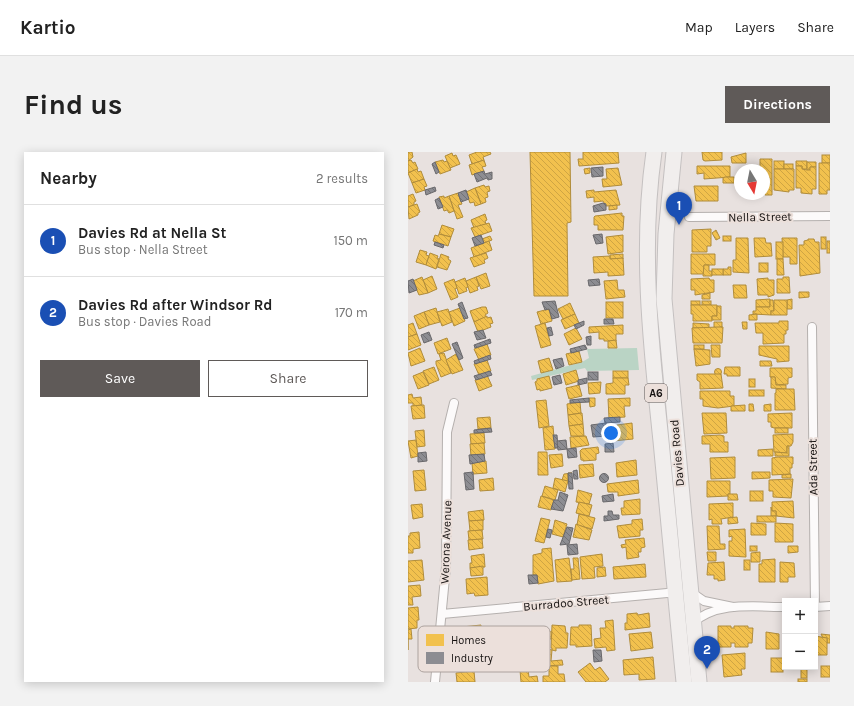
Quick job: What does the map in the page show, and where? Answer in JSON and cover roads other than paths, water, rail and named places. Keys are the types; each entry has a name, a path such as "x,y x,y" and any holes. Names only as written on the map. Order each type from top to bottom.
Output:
{"highway":[{"name":"Davies Road","path":"654,152 650,193 649,303 684,682"},
{"name":"Davies Road","path":"674,152 666,234 664,299 699,682"}],"street":[{"name":"Nella Street","path":"689,217 830,216"},
{"name":"Ada Street","path":"812,327 815,598"},
{"name":"Werona Avenue","path":"441,626 447,553 447,432 454,403"},
{"name":"Burradoo Street","path":"442,614 675,592 690,592"},
{"path":"690,592 704,601 733,607 782,607"},
{"path":"818,606 830,606"},
{"path":"693,623 705,614 733,607"},
{"name":"Werona Avenue","path":"435,682 436,672"}],"place":[{"name":"Davies Rd at Nella St","path":"679,225"},
{"name":"Davies Rd after Windsor Rd","path":"707,669"}]}
